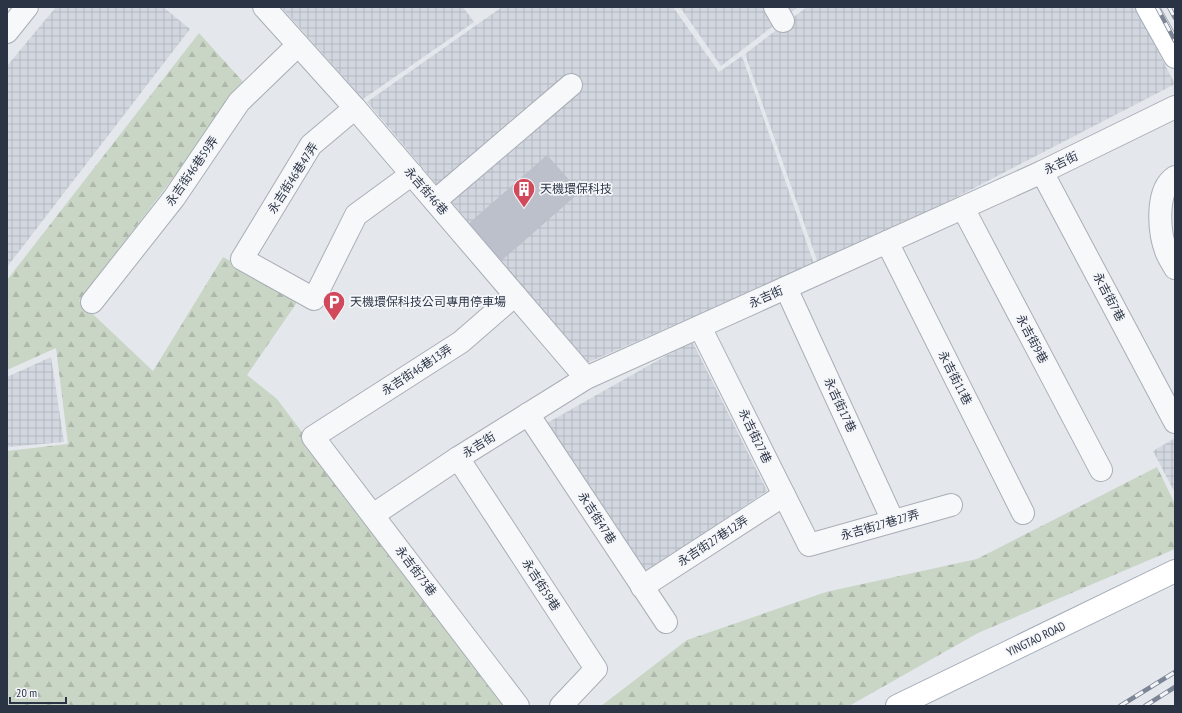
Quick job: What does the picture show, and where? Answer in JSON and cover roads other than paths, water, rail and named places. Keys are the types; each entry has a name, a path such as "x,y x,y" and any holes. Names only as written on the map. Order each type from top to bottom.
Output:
{"main road":[{"path":"1147,7 1175,57"},
{"name":"YINGTAO ROAD","path":"897,706 1175,571"}],"street":[{"path":"7,32 27,7"},
{"name":"永吉街46巷","path":"264,7 355,108 586,378"},
{"name":"永吉街46巷59弄","path":"92,302 174,198 239,102 298,45"},
{"path":"435,201 571,85"},
{"name":"永吉街","path":"373,515 458,458 586,378 1042,172 1175,107"},
{"name":"永吉街46巷47弄","path":"355,108 311,145 242,259 314,299 356,215 412,174"},
{"name":"永吉街7巷","path":"1042,172 1175,422"},
{"path":"1175,178 1163,193 1160,214 1166,251 1175,268"},
{"name":"永吉街9巷","path":"963,208 1101,470"},
{"name":"永吉街11巷","path":"887,242 1023,513"},
{"name":"永吉街17巷","path":"786,288 893,521"},
{"name":"永吉街46巷13弄","path":"313,436 461,342 515,296"},
{"name":"永吉街27巷","path":"700,327 809,545"},
{"name":"永吉街47巷","path":"528,414 666,622"},
{"name":"永吉街73巷","path":"313,436 518,706"},
{"name":"永吉街59巷","path":"458,458 596,669 561,706"},
{"name":"永吉街27巷12弄","path":"642,587 784,495"},
{"name":"永吉街27巷27弄","path":"809,545 951,505"}],"railway":[{"path":"1157,7 1175,41"},
{"path":"1169,7 1175,18"},
{"path":"1120,706 1175,672"},
{"path":"1145,706 1175,687"}],"place":[{"name":"天機環保科技","path":"524,208"},
{"name":"天機環保科技公司專用停車場","path":"334,322"}]}
